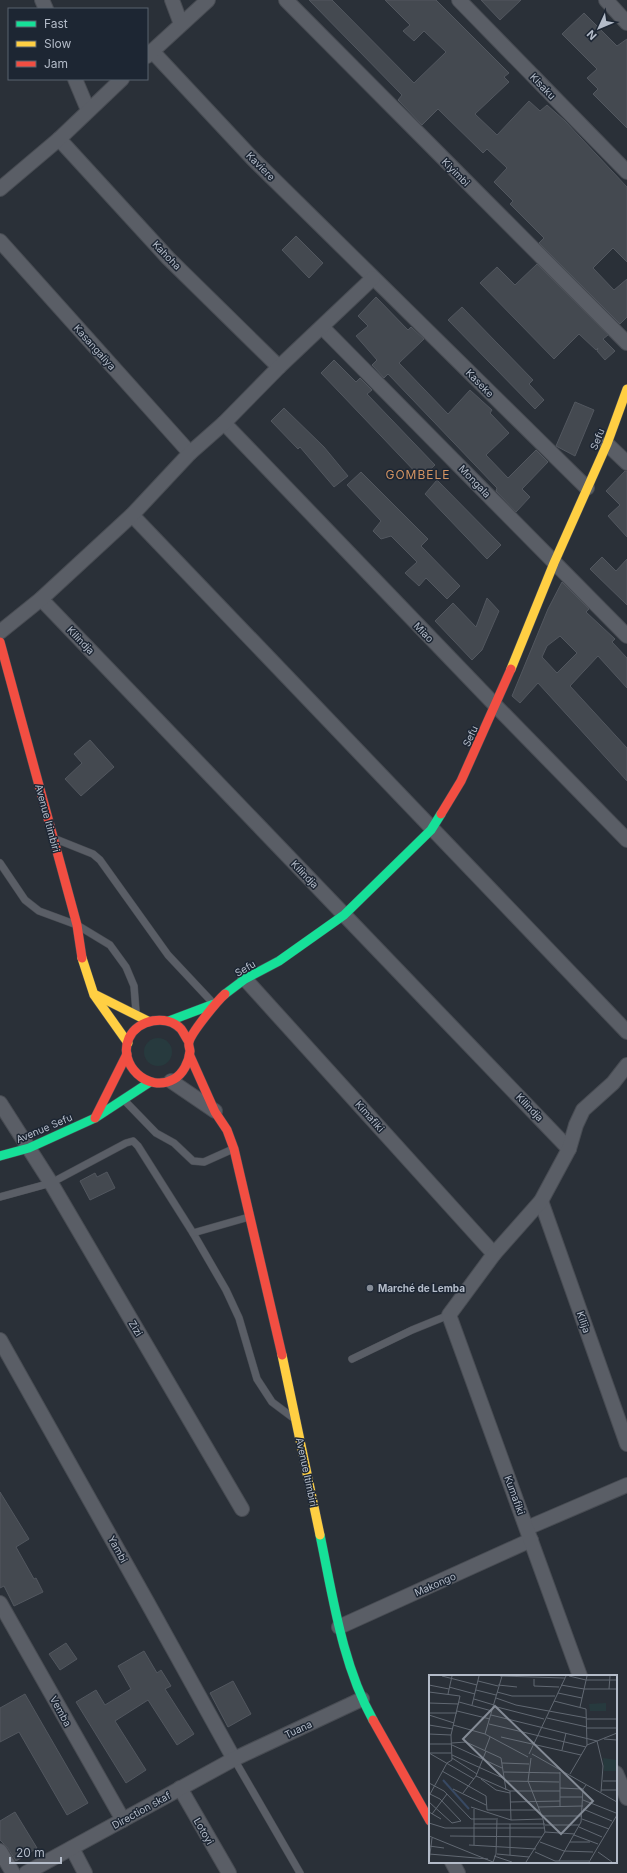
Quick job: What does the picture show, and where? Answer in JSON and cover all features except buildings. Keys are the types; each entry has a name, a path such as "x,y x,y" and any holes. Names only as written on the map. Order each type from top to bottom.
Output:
{"street":[{"path":"172,0 181,24"},
{"path":"149,53 208,0"},
{"name":"Kiyimbi","path":"286,0 627,343"},
{"name":"Kisaku","path":"460,0 627,172"},
{"path":"606,0 627,23"},
{"name":"Kaviere","path":"149,53 373,278"},
{"path":"75,80 88,110"},
{"path":"0,189 59,139 121,80"},
{"name":"Kahoha","path":"59,139 168,258 279,367"},
{"name":"Kasangaliya","path":"0,241 190,453"},
{"path":"0,632 41,599 132,515 190,453 224,423 279,367 373,278"},
{"name":"Kaseke","path":"373,278 587,488"},
{"name":"Mongala","path":"322,327 627,636"},
{"name":"Sefu","path":"214,1004 245,979 279,961 344,915 432,830 461,782 496,706 554,563 607,444 627,389"},
{"name":"Miao","path":"224,423 627,840"},
{"path":"607,444 627,463"},
{"path":"132,515 627,1032"},
{"name":"Kilindja","path":"41,599 569,1149"},
{"name":"Avenue Itimbiri","path":"0,642 77,925 82,959 94,995 128,1043"},
{"name":"Kimafiki","path":"245,979 494,1254"},
{"path":"94,995 148,1021"},
{"path":"169,1021 214,1004"},
{"path":"189,1042 214,1004"},
{"path":"95,1118 127,1054 128,1043 135,1029 148,1021 159,1019 169,1021 180,1027 189,1042 190,1056 182,1073 171,1081 160,1083 150,1082 134,1071 127,1054"},
{"name":"Avenue Itimbiri","path":"190,1056 215,1112 227,1130 234,1149 297,1421 339,1627 362,1699 429,1819"},
{"path":"449,1315 494,1254 541,1201 569,1149 576,1125 583,1110 625,1074"},
{"path":"171,1081 215,1112"},
{"name":"Avenue Sefu","path":"0,1156 29,1148 95,1118 150,1082"},
{"name":"Zizi","path":"0,1103 50,1183 242,1509"},
{"name":"Kilija","path":"541,1201 627,1444"},
{"name":"Kumafiki","path":"449,1315 580,1675"},
{"name":"Yambi","path":"0,1340 234,1760"},
{"name":"Makongo","path":"339,1627 627,1485"},
{"name":"Vemba","path":"0,1603 123,1820"},
{"name":"Tuana","path":"234,1760 362,1699"},
{"name":"Direction skaf","path":"26,1873 234,1760"},
{"path":"617,1776 627,1798"},
{"name":"Lotoyi","path":"180,1788 229,1873"},
{"path":"72,1848 85,1873"},
{"path":"0,1851 13,1873"},
{"path":"453,1863 458,1873"}],"lane":[{"path":"54,838 93,854 100,860 168,955 214,1004"},
{"path":"0,863 24,900 39,911 77,925 110,945 126,967 134,986 136,1015"},
{"path":"123,1099 156,1133 174,1143 193,1161 204,1162 234,1149"},
{"path":"0,1196 50,1183 132,1141 138,1146 193,1233 226,1290 240,1318 257,1379 272,1402 297,1421"},
{"path":"193,1233 250,1217"},
{"path":"352,1359 412,1330 449,1315"},
{"path":"234,1760 300,1873"}],"green space":[{"path":"158,1038 168,1042 172,1052 168,1062 158,1066 148,1062 144,1052 148,1042"}],"traffic: fast":[{"path":"225,994 245,979 279,961 344,915 431,830 441,814"},
{"path":"169,1021 214,1004"},
{"path":"0,1156 29,1148 95,1118 150,1082"},
{"path":"320,1535 334,1606 346,1653 362,1699 373,1720"}],"traffic: slow":[{"path":"511,669 554,563 607,444 627,389"},
{"path":"82,958 94,995 128,1043"},
{"path":"96,995 148,1021"},
{"path":"282,1355 320,1535"}],"traffic: jam":[{"path":"0,642 77,925 82,958"},
{"path":"441,814 461,781 511,669"},
{"path":"189,1042 181,1029 175,1024 161,1020 153,1021 139,1026 133,1032 129,1038 126,1048 127,1057 137,1074 145,1079 154,1083 164,1083 174,1079 183,1071 187,1063 190,1051 189,1042 194,1032 225,994"},
{"path":"95,1118 127,1054"},
{"path":"190,1056 215,1112 227,1130 234,1149 282,1355"},
{"path":"373,1720 429,1819"}],"place":[{"name":"Marché de Lemba","path":"370,1288"}],"district":[{"name":"GOMBELE","path":"418,475"}]}
